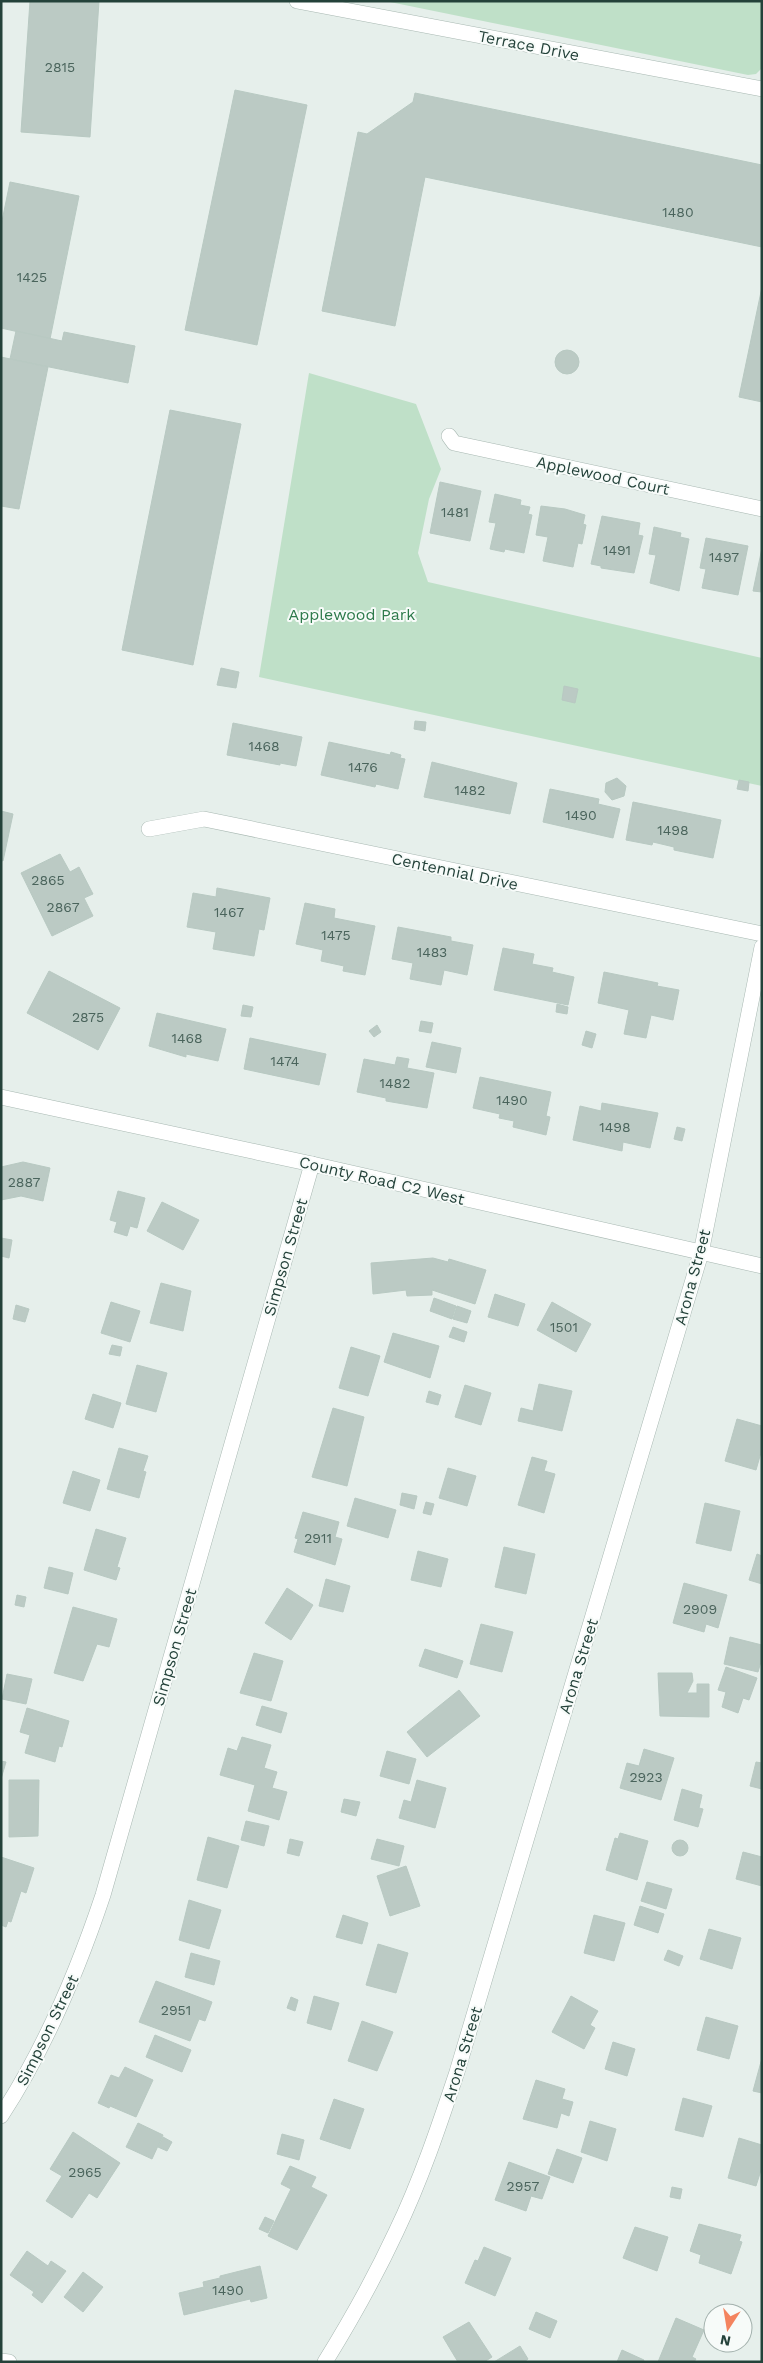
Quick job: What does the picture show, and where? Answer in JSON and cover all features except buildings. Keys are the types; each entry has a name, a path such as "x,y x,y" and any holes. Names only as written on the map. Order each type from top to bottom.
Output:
{"street":[{"name":"Terrace Drive","path":"297,1 762,90"},
{"name":"Applewood Court","path":"449,436 454,443 762,508"},
{"name":"Centennial Drive","path":"149,829 204,819 762,934"},
{"name":"Arona Street","path":"325,2362 362,2299 396,2232 433,2144 465,2044 701,1253 762,946"},
{"name":"County Road C2 West","path":"1,1098 312,1164 762,1266"},
{"name":"Simpson Street","path":"1,2116 51,2030 80,1962 102,1895 312,1164"},
{"path":"1,2361 9,2362"}],"green space":[{"path":"385,1 762,1 762,68 756,74 748,75"},
{"name":"Applewood Park","path":"309,373 416,404 441,469 429,499 418,553 428,582 762,658 762,786 259,677"}]}
